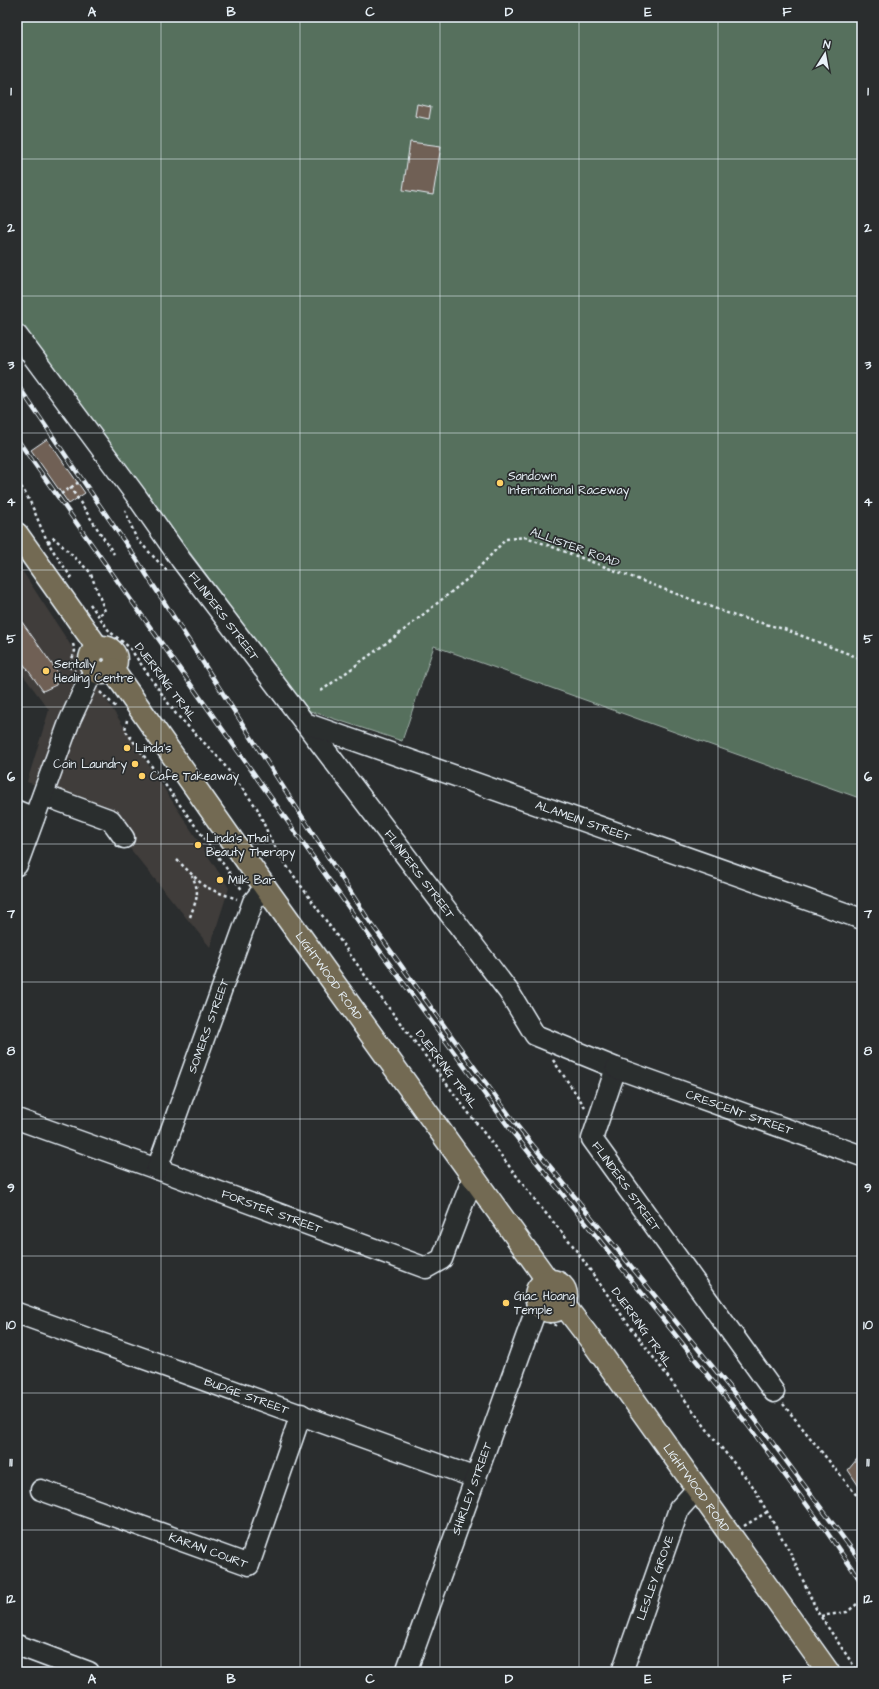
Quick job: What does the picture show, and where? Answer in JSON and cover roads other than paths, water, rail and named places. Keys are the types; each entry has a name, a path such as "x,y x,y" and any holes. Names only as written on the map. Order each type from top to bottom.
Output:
{"main road":[{"name":"LIGHTWOOD ROAD","path":"17,534 98,648 91,653 90,662 94,669 105,670 265,887 548,1281"},
{"path":"548,1281 553,1281 562,1285 567,1295 564,1305 552,1311 539,1305 536,1296 540,1286 548,1281"},
{"name":"LIGHTWOOD ROAD","path":"564,1305 594,1344 828,1672"}],"street":[{"name":"FLINDERS STREET","path":"17,335 137,497 181,560 509,992 535,1035 616,1068 592,1139 774,1392"},
{"path":"17,865 26,814 43,795 70,720 88,681 105,670"},
{"name":"ALAMEIN STREET","path":"305,723 862,919"},
{"path":"43,795 111,820 124,838"},
{"name":"SOMERS STREET","path":"157,1169 253,902 265,887"},
{"name":"CRESCENT STREET","path":"616,1068 862,1156"},
{"name":"FORSTER STREET","path":"17,1119 426,1268 442,1259 473,1177"},
{"name":"SHIRLEY STREET","path":"406,1672 534,1315 539,1305"},
{"name":"BUDGE STREET","path":"17,1313 476,1478"},
{"name":"KARAN COURT","path":"42,1490 249,1565 301,1414"},
{"name":"LESLEY GROVE","path":"622,1672 679,1509 698,1489"},
{"path":"17,1645 89,1672"}],"railway":[{"path":"17,384 137,560 368,919 450,1034 518,1127 755,1419 862,1563"},
{"path":"17,439 361,925 510,1129 747,1424 824,1528 862,1583"}],"place":[{"name":"Sandown International Raceway","path":"500,483"},
{"name":"Sentally Healing Centre","path":"46,671"},
{"name":"Linda's","path":"127,748"},
{"name":"Coin Laundry","path":"135,764"},
{"name":"Cafe Takeaway","path":"142,776"},
{"name":"Linda's Thai Beauty Therapy","path":"198,845"},
{"name":"Milk Bar","path":"220,880"},
{"name":"Giac Hoang Temple","path":"506,1303"}]}
